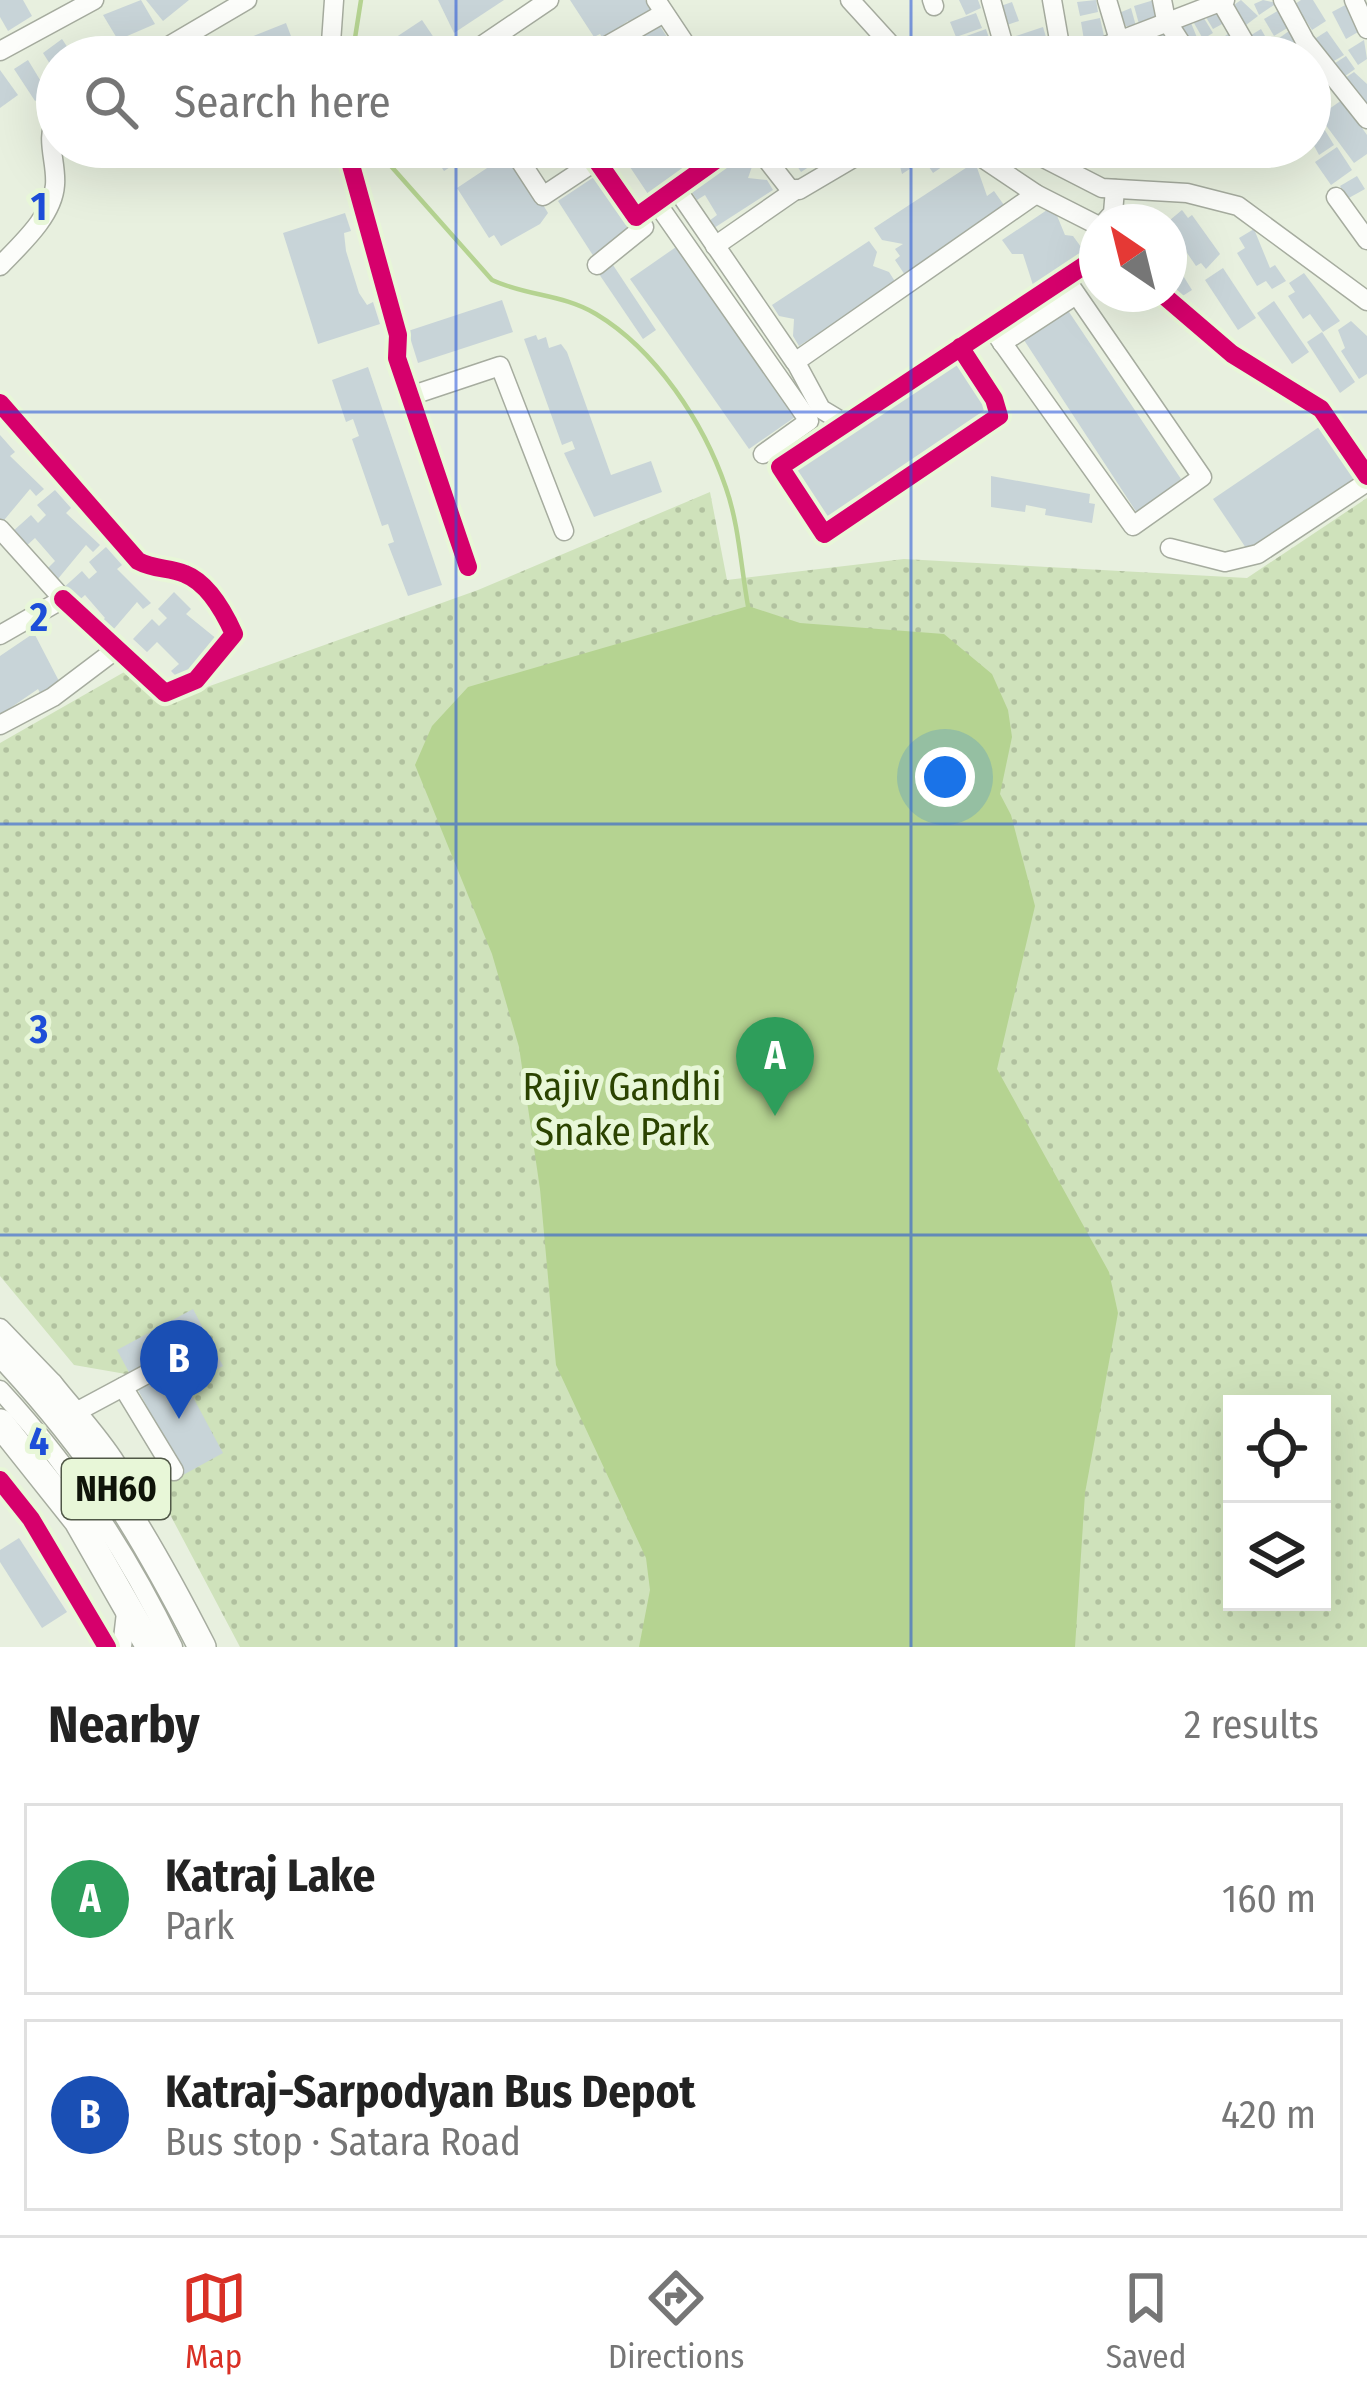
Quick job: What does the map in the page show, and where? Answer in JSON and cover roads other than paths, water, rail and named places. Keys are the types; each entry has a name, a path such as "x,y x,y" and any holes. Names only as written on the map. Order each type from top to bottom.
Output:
{"highway":[{"name":"NH60","path":"0,1351 42,1383 108,1476 202,1647"},
{"name":"NH60","path":"0,1423 77,1520 150,1647"}],"street":[{"path":"0,51 94,0"},
{"path":"186,36 247,0"},
{"path":"331,36 334,0"},
{"path":"496,36 549,0"},
{"path":"850,0 883,36"},
{"path":"992,0 1001,36"},
{"path":"1052,0 1058,36"},
{"path":"1107,0 1116,36"},
{"path":"1133,36 1164,10 1222,0 1242,36"},
{"path":"1283,0 1302,36"},
{"path":"1354,0 1367,28"},
{"path":"618,36 660,6 680,36"},
{"path":"1331,74 1367,119"},
{"path":"0,266 47,210 55,185 53,168"},
{"path":"351,168 410,396 468,567"},
{"path":"525,168 543,196 586,168"},
{"path":"597,265 644,227 602,168"},
{"path":"636,217 704,168"},
{"path":"772,168 797,189"},
{"path":"716,246 834,168"},
{"path":"997,168 1036,194 1079,212"},
{"path":"1066,168 1109,189 1208,196 1238,206 1367,301"},
{"path":"676,188 794,359 821,410 846,424"},
{"path":"1103,204 1109,189"},
{"path":"794,359 1036,194"},
{"path":"1336,197 1367,240"},
{"path":"656,202 809,421 763,454"},
{"path":"960,347 994,399 999,416 824,534 780,467 960,347 996,335 1079,278"},
{"path":"996,335 1133,526 1202,477 1071,287"},
{"path":"1170,548 1225,562 1258,554 1367,479 1321,409 1232,354 1183,312"},
{"path":"410,396 500,366 564,531"},
{"path":"0,403 138,561 159,572 186,574 223,608 234,634 196,680 165,693 114,651 0,529"},
{"path":"0,635 64,599"},
{"path":"0,724 52,698 114,651"},
{"path":"0,1328 42,1383 76,1412 138,1499 139,1526"},
{"path":"76,1412 175,1359"},
{"path":"123,1387 174,1472"},
{"path":"0,1390 55,1449 95,1505 173,1647"},
{"path":"0,1480 31,1520 107,1647"},
{"path":"122,1647 127,1602"}],"waterway":[{"path":"355,36 361,0"},
{"path":"393,168 492,280 571,302 596,314 658,368 691,414 717,463 737,532 748,606"}],"place":[{"name":"Katraj Lake","path":"775,1116"},
{"name":"Katraj-Sarpodyan Bus Depot","path":"179,1419"}],"park label":[{"name":"Rajiv Gandhi Snake Park","path":"622,1110"}]}
